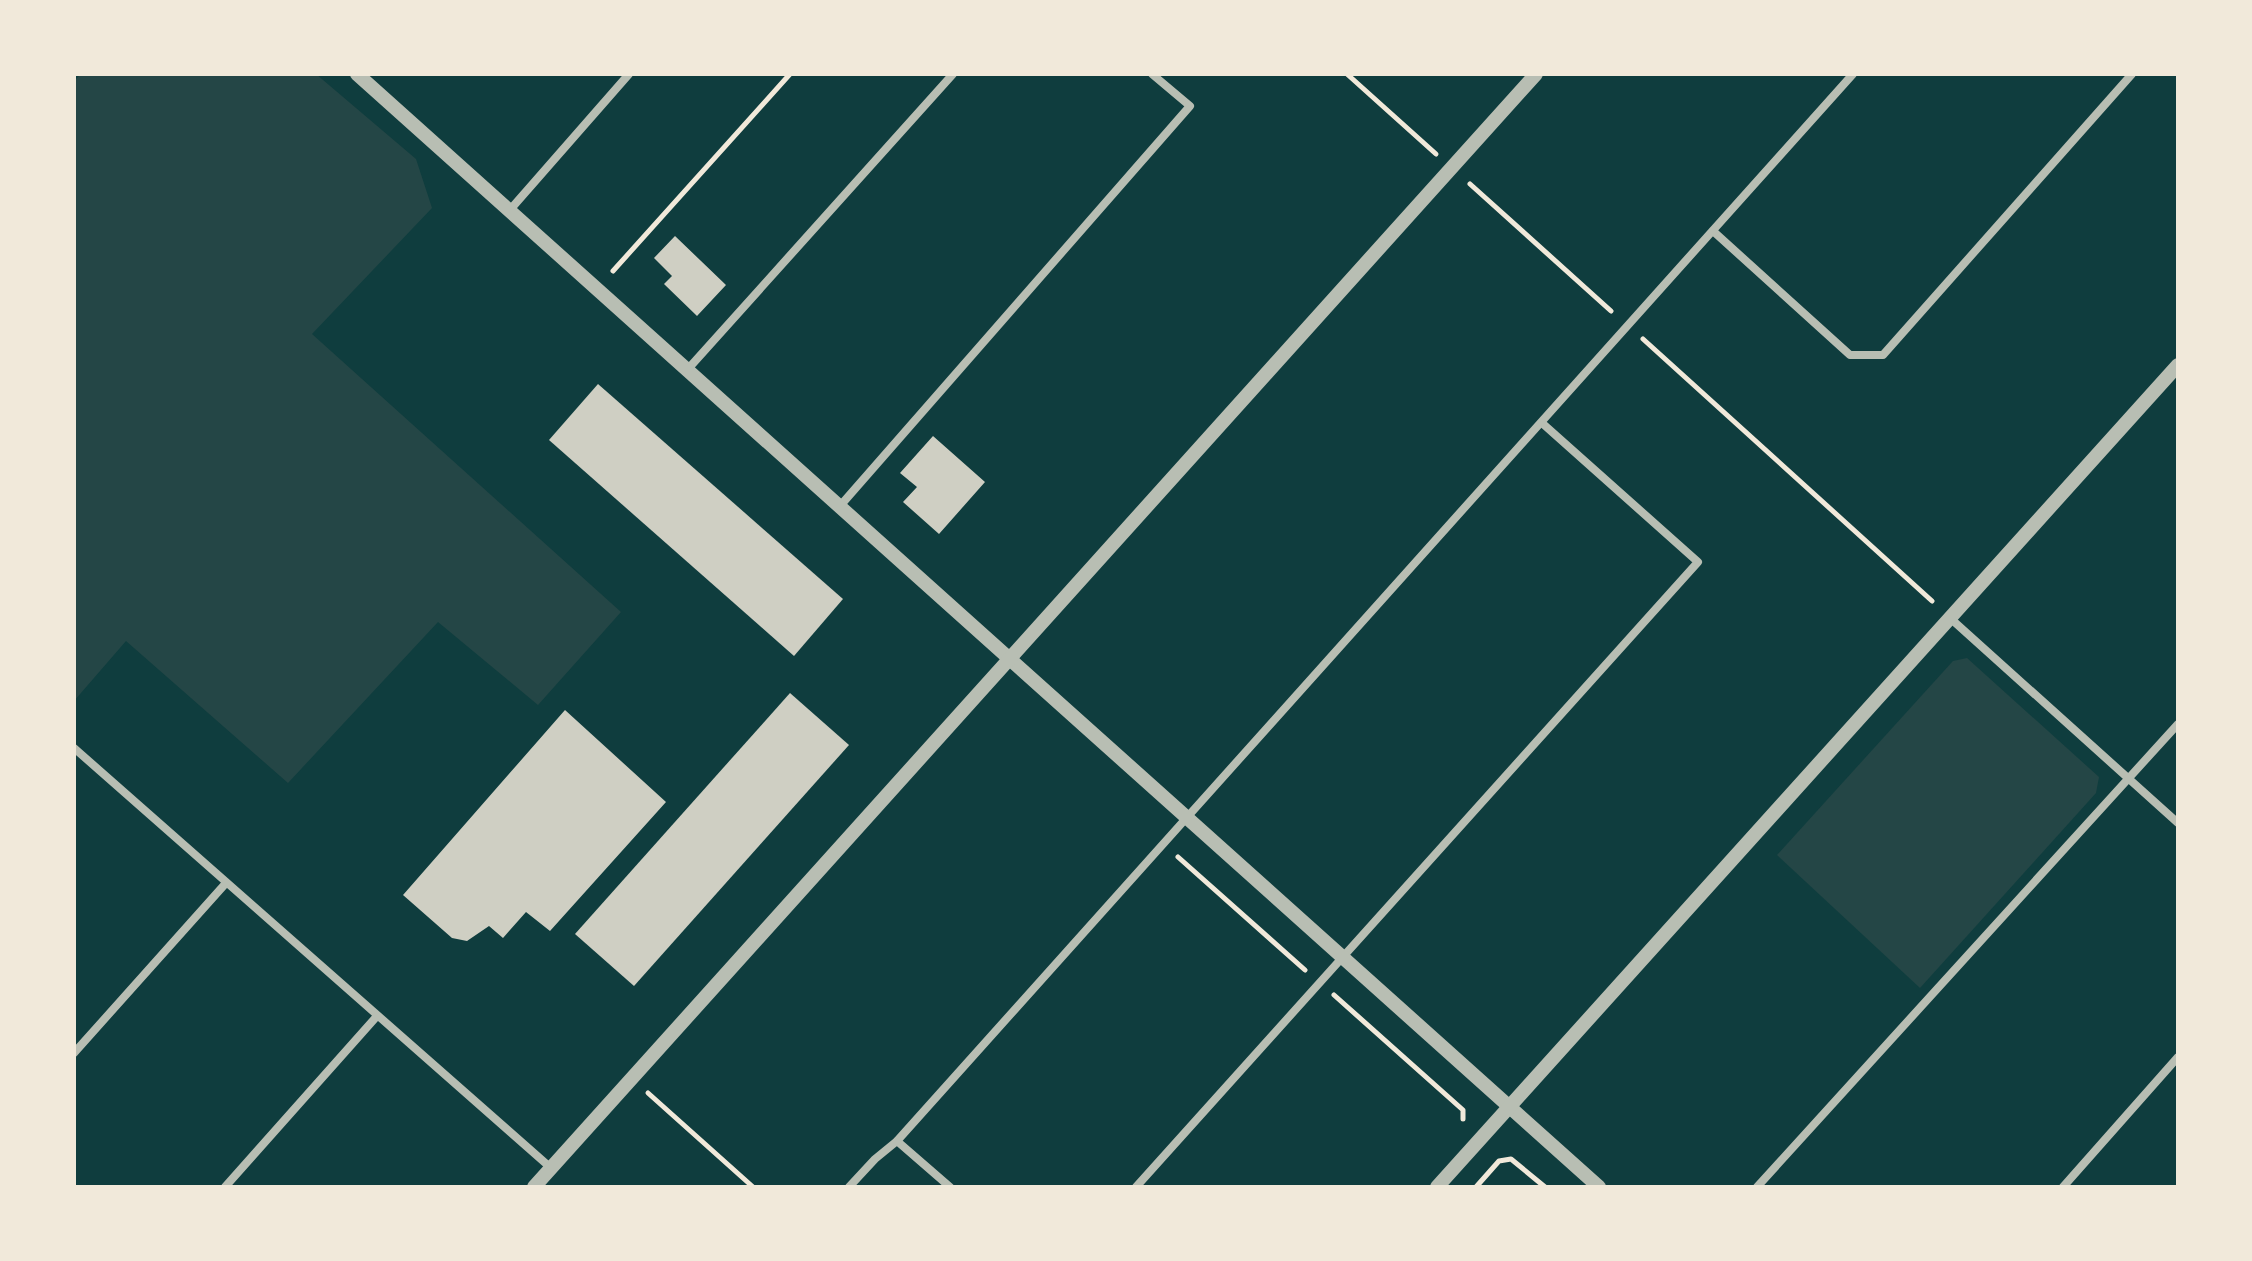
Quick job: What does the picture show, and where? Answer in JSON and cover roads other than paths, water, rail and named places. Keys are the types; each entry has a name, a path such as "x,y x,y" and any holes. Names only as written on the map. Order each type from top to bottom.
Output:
{"street":[{"path":"357,74 1599,1187"},
{"path":"509,211 629,74"},
{"path":"688,369 953,74"},
{"path":"840,506 1190,106 1152,74"},
{"path":"534,1187 1536,74"},
{"path":"849,1187 897,1141 1853,74"},
{"path":"1713,231 1850,355 1883,355 2132,74"},
{"path":"1437,1187 2178,365"},
{"path":"1136,1187 1698,562 1542,423"},
{"path":"1950,618 2178,823"},
{"path":"1757,1187 2178,724"},
{"path":"74,748 551,1168"},
{"path":"74,1053 226,883"},
{"path":"225,1187 377,1016"},
{"path":"2063,1187 2176,1063"},
{"path":"897,1141 950,1187"}]}
